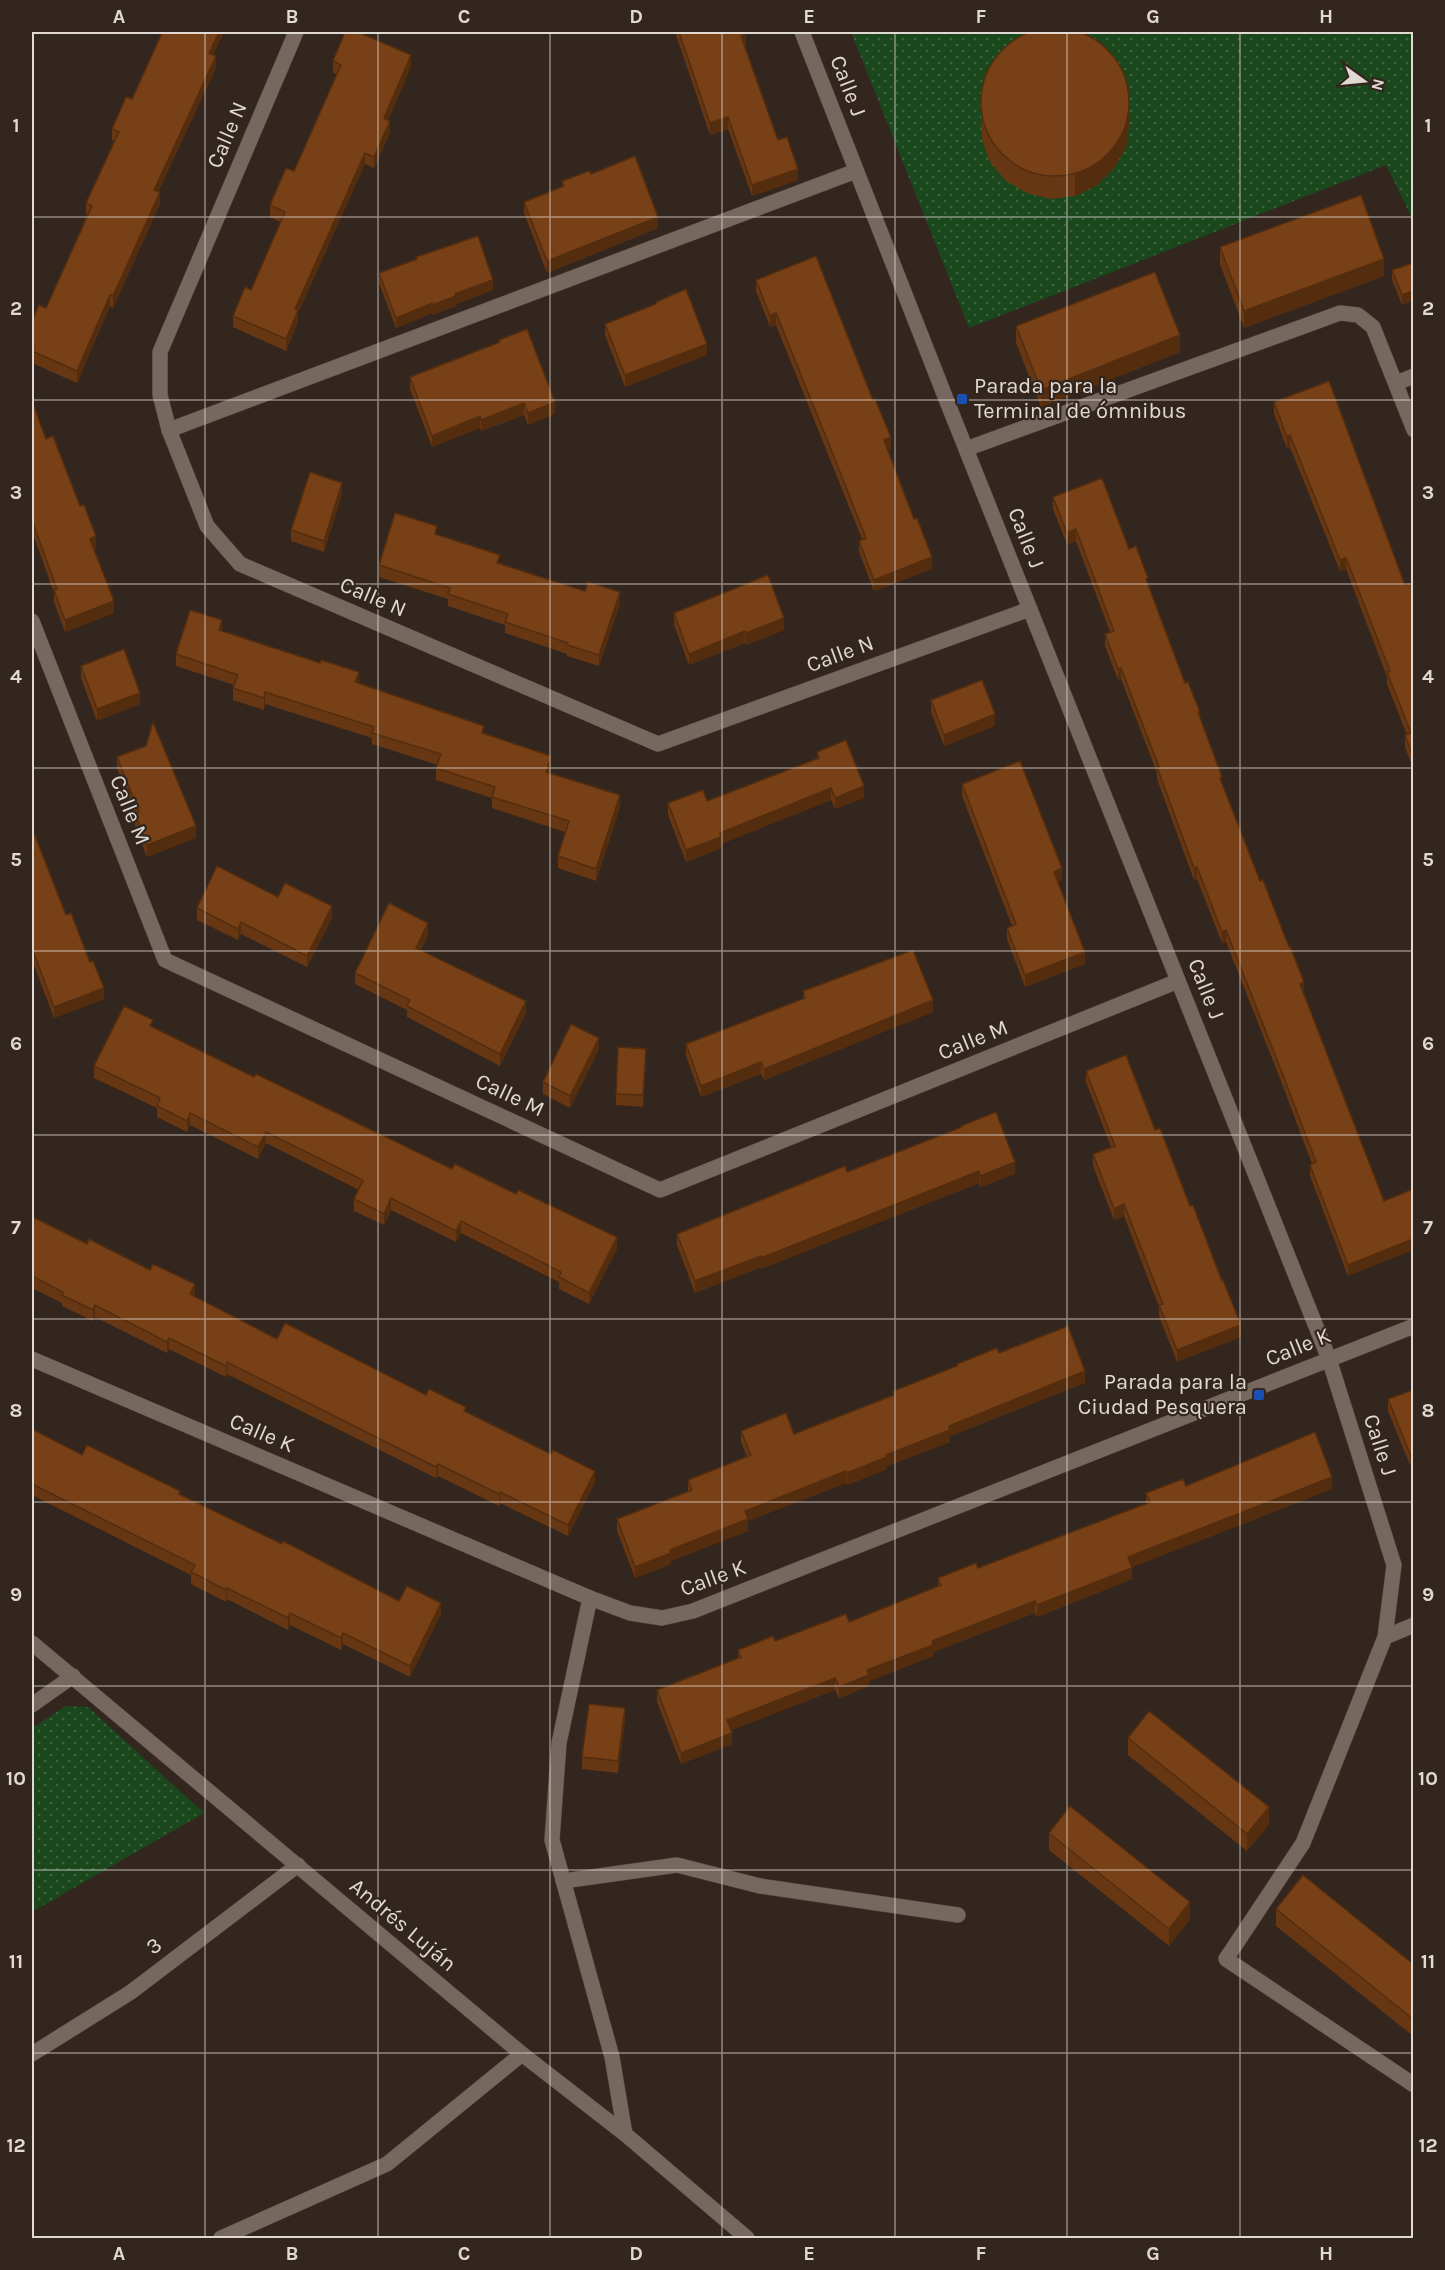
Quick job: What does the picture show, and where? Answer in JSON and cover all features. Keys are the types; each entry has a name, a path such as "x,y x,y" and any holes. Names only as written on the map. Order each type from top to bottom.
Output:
{"street":[{"name":"Calle N","path":"296,32 160,352 160,395 168,430 207,526 240,564 658,744 1030,609"},
{"name":"Calle J","path":"802,32 1329,1359 1394,1565 1385,1638 1304,1843 1226,1959 1413,2085"},
{"path":"168,430 856,171"},
{"path":"966,449 1340,313 1358,315 1373,327 1413,430"},
{"path":"1396,383 1413,376"},
{"name":"Calle M","path":"32,621 165,960 660,1190 1178,981"},
{"name":"Calle K","path":"32,1359 590,1598 630,1613 663,1618 693,1611 1413,1326"},
{"path":"590,1598 559,1743 552,1840 612,2057 625,2134"},
{"path":"1385,1638 1413,1625"},
{"name":"Andrés Luján","path":"32,1643 522,2054 625,2134 747,2238"},
{"path":"32,1705 73,1676"},
{"name":"3","path":"32,2054 131,1992 298,1865"},
{"path":"563,1881 677,1865 760,1886 958,1915"},
{"path":"221,2238 387,2164 522,2054"}],"green space":[{"path":"851,32 1413,32 1413,220 1386,165 969,328"},
{"path":"66,1706 88,1707 204,1813 32,1912 32,1728"}],"building":[{"path":"1055,28 1083,34 1107,50 1123,74 1129,102 1123,130 1107,154 1083,170 1055,176 1027,170 1003,154 987,130 981,102 987,74 1003,50 1027,34"},
{"path":"219,32 209,53 216,56 154,190 160,192 113,296 110,295 77,371 32,351 32,321 39,305 46,308 92,206 86,203 119,132 112,129 126,97 132,99 162,33"},
{"path":"345,32 358,32 411,55 384,118 390,121 374,157 365,153 295,309 298,311 286,339 233,316 245,287 251,290 285,212 270,205 286,168 294,171 341,65 333,61"},
{"path":"679,32 745,32 746,34 741,36 778,140 787,137 798,169 752,185 728,117 710,123"},
{"path":"635,156 658,217 547,261 524,202 564,186 562,181 589,171 591,174"},
{"path":"1361,195 1384,259 1244,311 1220,247"},
{"path":"478,236 493,280 396,318 379,273 417,259 416,257"},
{"path":"816,256 873,400 875,399 891,437 884,440 914,519 917,518 932,557 874,580 859,541 866,538 835,459 776,313 770,316 756,280"},
{"path":"1413,263 1413,291 1402,295 1392,270"},
{"path":"1155,272 1180,335 1041,390 1016,326"},
{"path":"686,289 707,344 625,375 605,324 656,304"},
{"path":"527,329 555,402 528,413 524,403 481,420 480,416 432,436 410,377"},
{"path":"1329,381 1405,585 1410,583 1413,593 1413,757 1405,735 1411,733 1387,672 1390,671 1346,558 1340,560 1290,435 1287,437 1274,402"},
{"path":"32,401 46,439 53,436 80,506 84,505 96,536 90,539 114,601 65,620 54,590 57,589 32,520"},
{"path":"310,472 342,483 324,541 291,530"},
{"path":"1102,478 1129,549 1136,546 1185,683 1188,682 1200,712 1198,712 1222,777 1220,778 1260,881 1263,880 1304,982 1300,984 1384,1201 1413,1189 1413,1239 1348,1265 1310,1165 1316,1162 1281,1070 1226,930 1222,932 1197,867 1194,868 1157,767 1159,767 1121,668 1118,669 1105,634 1114,631 1076,529 1067,533 1053,497"},
{"path":"395,513 437,526 435,534 500,555 497,563 585,591 588,582 620,592 599,655 505,622 508,614 448,594 450,588 379,565"},
{"path":"768,575 784,618 689,654 674,613"},
{"path":"190,610 222,620 219,630 320,663 321,660 359,672 355,682 484,726 482,733 551,756 546,772 620,795 596,869 558,856 569,821 492,797 495,787 436,768 441,754 372,733 374,727 265,692 264,698 233,688 238,675 176,654"},
{"path":"124,649 140,693 97,709 81,666"},
{"path":"982,680 995,714 944,735 931,700"},
{"path":"153,722 196,826 147,845 135,814 139,812 117,757 146,746"},
{"path":"846,740 864,786 835,798 831,788 720,833 721,837 686,850 668,803 703,790 707,801 819,758 817,752"},
{"path":"1020,761 1062,868 1054,872 1085,952 1025,975 1007,928 1016,924 962,784"},
{"path":"32,828 66,915 71,913 90,962 93,961 104,988 54,1007 32,948"},
{"path":"217,866 278,897 285,883 332,906 307,956 241,922 238,929 197,908"},
{"path":"389,903 428,923 416,948 526,1001 500,1054 407,1006 410,1000 355,973"},
{"path":"913,950 933,1000 764,1069 761,1062 701,1086 686,1044 805,998 803,991"},
{"path":"124,1006 153,1020 150,1026 254,1077 256,1074 452,1169 455,1164 516,1194 518,1190 617,1237 589,1293 559,1277 561,1272 461,1221 456,1231 391,1198 384,1214 354,1199 363,1180 266,1132 258,1147 190,1113 187,1121 157,1106 160,1098 94,1066"},
{"path":"571,1024 599,1038 570,1096 543,1082"},
{"path":"618,1047 646,1049 643,1095 616,1094"},
{"path":"1126,1055 1155,1130 1160,1128 1190,1206 1193,1205 1241,1325 1177,1350 1159,1305 1163,1304 1124,1204 1114,1209 1093,1154 1115,1146 1086,1071"},
{"path":"996,1112 1015,1162 980,1176 979,1171 761,1258 761,1256 695,1281 677,1234 845,1166 847,1172"},
{"path":"33,1217 87,1244 89,1239 150,1270 153,1264 195,1284 190,1294 277,1339 285,1323 426,1395 429,1389 466,1407 464,1411 551,1454 553,1450 595,1471 568,1525 438,1464 436,1467 227,1362 226,1366 169,1338 167,1342 95,1305 93,1310 62,1295 63,1292 32,1276"},
{"path":"1068,1326 1085,1371 949,1426 950,1430 886,1455 887,1457 745,1511 748,1519 670,1550 671,1553 635,1567 617,1519 692,1490 688,1480 751,1455 741,1431 786,1413 794,1434 894,1395 893,1391 997,1348 999,1353"},
{"path":"1413,1390 1413,1452 1410,1454 1388,1399"},
{"path":"32,1429 82,1455 87,1445 180,1491 179,1494 282,1544 283,1541 399,1601 407,1586 441,1603 410,1666 343,1633 341,1638 290,1613 288,1618 227,1588 226,1590 191,1572 195,1565 32,1484"},
{"path":"1315,1432 1332,1477 1128,1557 1132,1568 1037,1605 1035,1601 932,1641 933,1645 867,1670 869,1675 839,1687 835,1678 727,1720 732,1733 681,1753 657,1690 741,1657 738,1650 773,1636 775,1641 846,1614 849,1622 941,1585 938,1578 976,1563 978,1568 1150,1502 1146,1493 1183,1479 1186,1486"},
{"path":"589,1704 625,1708 618,1761 582,1757"},
{"path":"1149,1711 1269,1807 1247,1834 1128,1738"},
{"path":"1070,1806 1190,1902 1169,1929 1049,1833"},
{"path":"1303,1875 1413,1964 1413,2019 1276,1909"}],"place":[{"name":"Parada para la Terminal de ómnibus","path":"962,399"},
{"name":"Parada para la Ciudad Pesquera","path":"1259,1395"}]}
